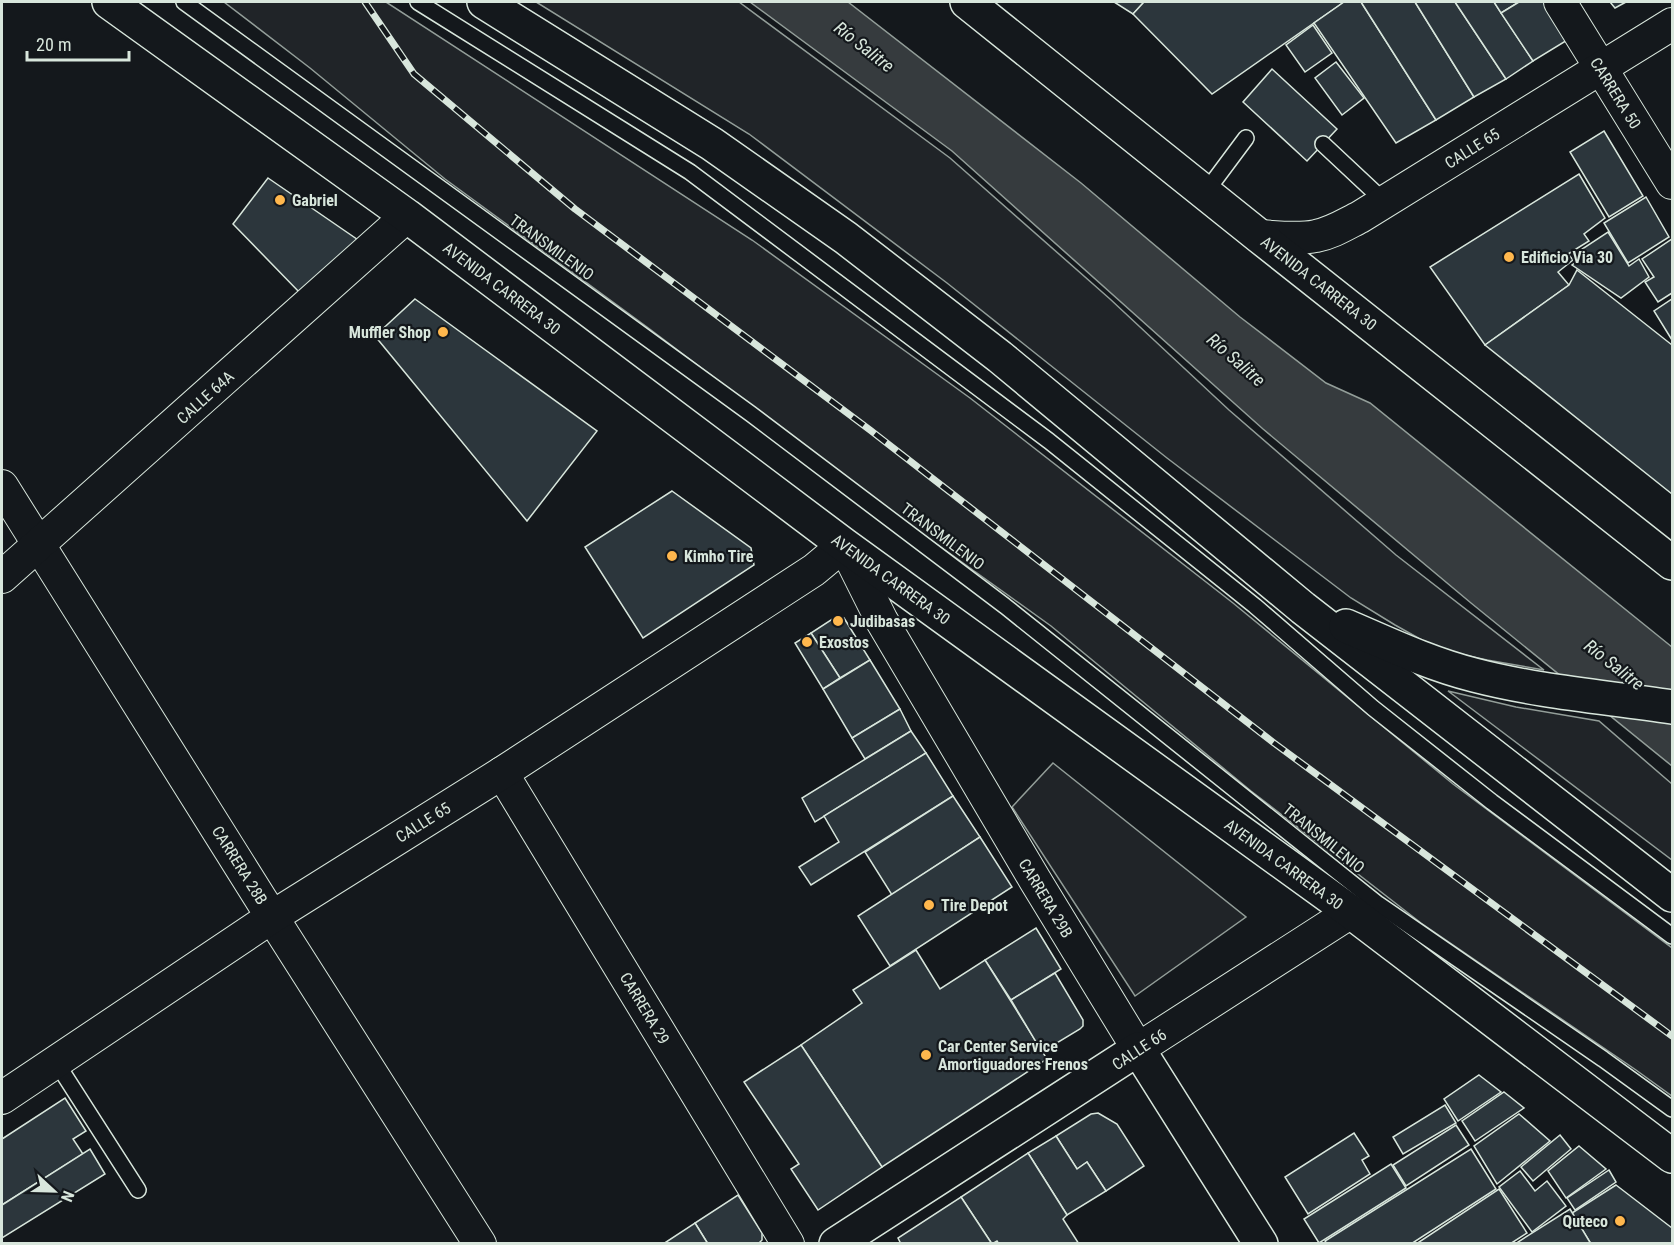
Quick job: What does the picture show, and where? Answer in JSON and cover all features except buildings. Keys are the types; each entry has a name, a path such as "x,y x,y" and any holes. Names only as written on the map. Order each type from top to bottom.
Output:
{"main road":[{"name":"AVENIDA CARRERA 30","path":"109,2 407,216 844,545 1351,912 1672,1156"},
{"path":"484,2 712,144 846,238 1000,357 1303,608 1672,895"},
{"name":"AVENIDA CARRERA 30","path":"967,2 1672,563"},
{"path":"1303,608 1427,661 1473,675 1518,685 1672,707"},
{"name":"CALLE 66","path":"836,1244 1138,1049"},
{"name":"CARRERA 29B","path":"1138,1049 1261,1244"}],"street":[{"name":"CARRERA 50","path":"1560,2 1672,183"},
{"name":"CALLE 65","path":"1259,236 1295,238 1316,236 1337,229 1385,202 1672,24"},
{"name":"CALLE 64A","path":"2,577 407,216"},
{"name":"CARRERA 28B","path":"2,486 480,1244"},
{"name":"CALLE 65","path":"2,1098 272,917 502,773 814,570 844,545"},
{"name":"CARRERA 29B","path":"844,545 882,621 1138,1049"},
{"name":"CARRERA 29","path":"502,773 788,1244"},
{"name":"CALLE 66","path":"1138,1049 1351,912"}],"lane":[{"name":"TRANSMILENIO","path":"184,2 751,414 986,592 1378,904 1672,1109"},
{"path":"418,2 690,172 1049,441 1255,606 1372,708 1492,802 1672,936"},
{"path":"1205,193 1246,138"},
{"path":"1323,144 1385,202"},
{"path":"56,1062 138,1190"}],"shaded area":[{"path":"224,2 386,2 752,240 970,398 1233,603 1453,784 1672,948 1672,1096 1421,923 1251,791 1051,626 910,525 647,327 445,179 310,68"},
{"path":"536,2 739,2 950,158 1110,299 1229,410 1396,555 1544,670 1438,649 1351,598 1167,458 947,283 749,134"},
{"path":"1448,691 1516,707 1599,721 1672,784 1672,860"},
{"path":"1053,763 1246,917 1135,996 1012,807"}],"water":[{"name":"Río Salitre","path":"750,2 848,2 1081,183 1240,317 1326,383 1370,403 1672,647 1672,766 1471,603 1263,429 952,151"}],"railway":[{"path":"365,2 414,74 575,209 870,430 1274,743 1672,1036"}],"place":[{"name":"Gabriel","path":"280,200"},
{"name":"Edificio Via 30","path":"1509,257"},
{"name":"Muffler Shop","path":"443,332"},
{"name":"Kimho Tire","path":"672,556"},
{"name":"Judibasas","path":"838,621"},
{"name":"Exostos","path":"807,642"},
{"name":"Tire Depot","path":"929,905"},
{"name":"Car Center Service Amortiguadores Frenos","path":"926,1055"},
{"name":"Quteco","path":"1620,1221"}]}
